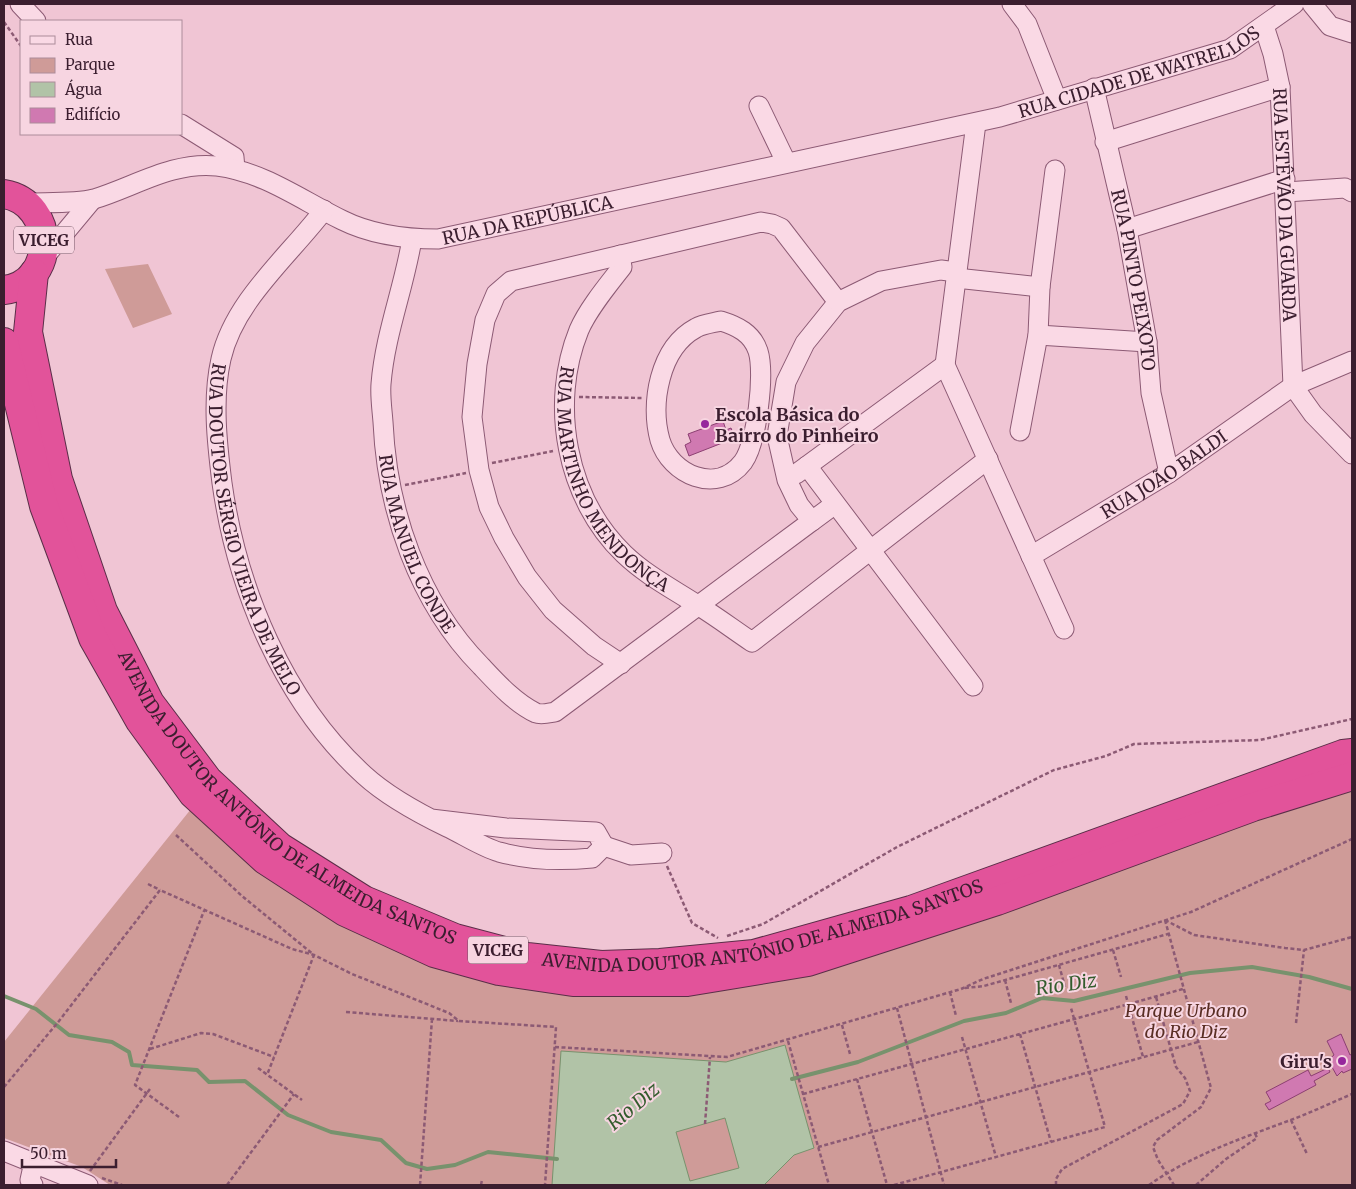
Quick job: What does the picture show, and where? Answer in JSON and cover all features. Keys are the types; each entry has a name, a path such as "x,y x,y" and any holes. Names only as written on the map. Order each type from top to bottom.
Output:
{"highway":[{"name":"AVENIDA DOUTOR ANTÓNIO DE ALMEIDA SANTOS","path":"11,194 36,214 43,228 45,244 38,267 28,332 58,479 103,611 150,703 208,780 280,847 364,900 455,938 527,957 601,965 660,964 754,954 911,910 1352,752"},
{"name":"VICEG","path":"4,290 22,283 38,267"},
{"name":"AVENIDA DOUTOR ANTÓNIO DE ALMEIDA SANTOS","path":"4,342 44,506 92,638 140,721 193,794 265,860 345,912 434,953 499,971 573,982 687,982 808,962 997,901 1253,807 1352,776"}],"street":[{"path":"20,4 35,20"},
{"path":"1012,4 1027,24 1057,100"},
{"name":"RUA CIDADE DE WATRELLOS","path":"976,123 1230,49 1294,4"},
{"path":"1312,4 1330,26 1352,32"},
{"name":"RUA ESTÊVÃO DA GUARDA","path":"1264,26 1273,54 1280,87 1286,185 1293,386"},
{"path":"1105,142 1280,87"},
{"name":"RUA PINTO PEIXOTO","path":"1094,88 1105,142 1127,229 1147,342 1151,393 1169,473"},
{"path":"759,106 786,162"},
{"path":"976,123 945,365 1064,629"},
{"name":"RUA DA REPÚBLICA","path":"92,200 183,168 216,166 235,169 272,182 343,220 376,233 412,239 438,238 786,162 976,123"},
{"path":"182,125 234,157 235,169"},
{"path":"1020,430 1038,335 1040,286 1055,170"},
{"path":"1127,229 1286,185 1345,188 1352,192"},
{"path":"11,194 92,200"},
{"path":"38,267 92,200"},
{"name":"RUA DOUTOR SÉRGIO VIEIRA DE MELO","path":"324,210 244,306 230,332 221,358 216,414 225,502 245,582 274,654 319,727 366,777 398,801 431,820 499,852 561,861 592,858 604,846"},
{"path":"620,664 594,646 553,610 527,577 504,538 489,506 479,468 472,417 477,364 485,320 496,294 511,281 760,222 781,228 838,302"},
{"name":"RUA MANUEL CONDE","path":"412,239 408,265 389,332 381,385 384,455 390,488 410,557 439,611 472,656 508,694 537,713 555,712 835,504"},
{"name":"RUA MARTINHO MENDONÇA","path":"620,255 622,266 580,328 568,370 565,397 570,462 590,511 623,553 648,575 698,605 752,642 872,551"},
{"path":"812,521 800,505 787,480 777,436 786,382 804,343 838,302 881,281 941,270 956,275 1040,286"},
{"path":"721,322 742,328 758,350 760,380 753,437 743,462 725,476 704,480 683,472 663,448 657,427 657,398 663,369 676,346 696,328 721,322"},
{"path":"1038,335 1147,342"},
{"name":"RUA JOÃO BALDI","path":"1031,556 1169,473 1293,386 1352,361"},
{"path":"787,480 945,365"},
{"path":"760,380 786,382"},
{"path":"1293,386 1313,414 1352,454"},
{"path":"753,437 777,436"},
{"path":"872,551 988,459"},
{"path":"807,466 973,686"},
{"path":"431,820 506,828 596,832 604,846 631,855 662,853"},
{"path":"4,1151 88,1185"},
{"path":"33,1185 30,1180 34,1162"}],"path":[{"path":"4,22 20,45"},
{"path":"565,397 657,398"},
{"path":"390,488 568,447"},
{"path":"662,853 692,923 719,938 763,924 897,847 1054,770 1106,756 1134,744 1260,740 1352,719"},
{"path":"176,835 242,896 314,955"},
{"path":"961,989 983,979 1191,912 1352,839"},
{"path":"148,884 204,911 292,949 314,955 352,974 449,1012 459,1021"},
{"path":"4,1087 53,1029 160,890"},
{"path":"179,1117 135,1085 204,911"},
{"path":"1164,920 1211,1088 1201,1106 1157,1140 1153,1147 1174,1185"},
{"path":"1164,920 1194,935 1304,950 1352,937"},
{"path":"555,1047 727,1057 788,1041 950,992 1005,980 1168,934"},
{"path":"1113,950 1121,977"},
{"path":"1296,1023 1304,950"},
{"path":"267,1075 314,955"},
{"path":"1059,965 1065,986"},
{"path":"1005,980 1011,1003"},
{"path":"803,1094 1183,989"},
{"path":"950,992 956,1016"},
{"path":"1126,996 1143,1057"},
{"path":"1056,1185 1056,1179 1062,1169 1182,1104 1190,1091 1185,1078 1176,1067 1156,997"},
{"path":"897,1008 944,1185"},
{"path":"894,1185 1105,1127 1071,1008"},
{"path":"346,1012 556,1027 545,1185"},
{"path":"420,1185 432,1019"},
{"path":"842,1025 850,1054"},
{"path":"149,1049 201,1033 213,1034 274,1057"},
{"path":"1020,1034 1051,1142"},
{"path":"962,1037 996,1157"},
{"path":"788,1041 829,1185"},
{"path":"818,1147 1198,1042"},
{"path":"705,1124 710,1057"},
{"path":"258,1068 302,1100"},
{"path":"857,1079 887,1185"},
{"path":"122,1185 88,1174 150,1089"},
{"path":"227,1185 294,1094"},
{"path":"1149,1185 1166,1173 1220,1146 1291,1120 1352,1094"},
{"path":"1291,1120 1307,1154"},
{"path":"1196,1185 1226,1159 1257,1138 1255,1133"},
{"path":"481,1185 482,1180"}],"green space":[{"path":"148,264 172,314 133,328 105,269"},
{"name":"Parque Urbano do Rio Diz","path":"1352,787 1352,1185 110,1185 82,1167 4,1138 4,1042 191,809 572,994 1257,817"}],"water":[{"path":"785,1045 814,1148 794,1155 764,1185 552,1185 561,1051 726,1062","holes":["725,1118 739,1168 690,1181 676,1132"]}],"building":[{"path":"723,421 726,430 731,428 735,438 689,456 685,445 691,442 688,434"},
{"path":"1341,1034 1350,1055 1352,1054 1352,1069 1343,1073 1342,1071 1337,1076 1328,1060 1334,1055 1327,1041"},
{"path":"1328,1068 1330,1072 1314,1081 1316,1085 1269,1110 1265,1104 1271,1101 1266,1092 1308,1070 1311,1076"}],"waterway":[{"name":"Rio Diz","path":"792,1079 858,1062 964,1021 1006,1013 1042,998 1074,1001 1190,973 1252,967 1309,977 1352,989"},
{"name":"Rio Diz","path":"4,996 36,1009 69,1035 112,1042 129,1052 132,1065 197,1070 209,1082 245,1081 288,1115 331,1132 381,1140 406,1163 427,1169 455,1165 488,1152 557,1159"}],"place":[{"name":"Escola Básica do Bairro do Pinheiro","path":"705,424"},
{"name":"Giru's","path":"1342,1061"}]}
